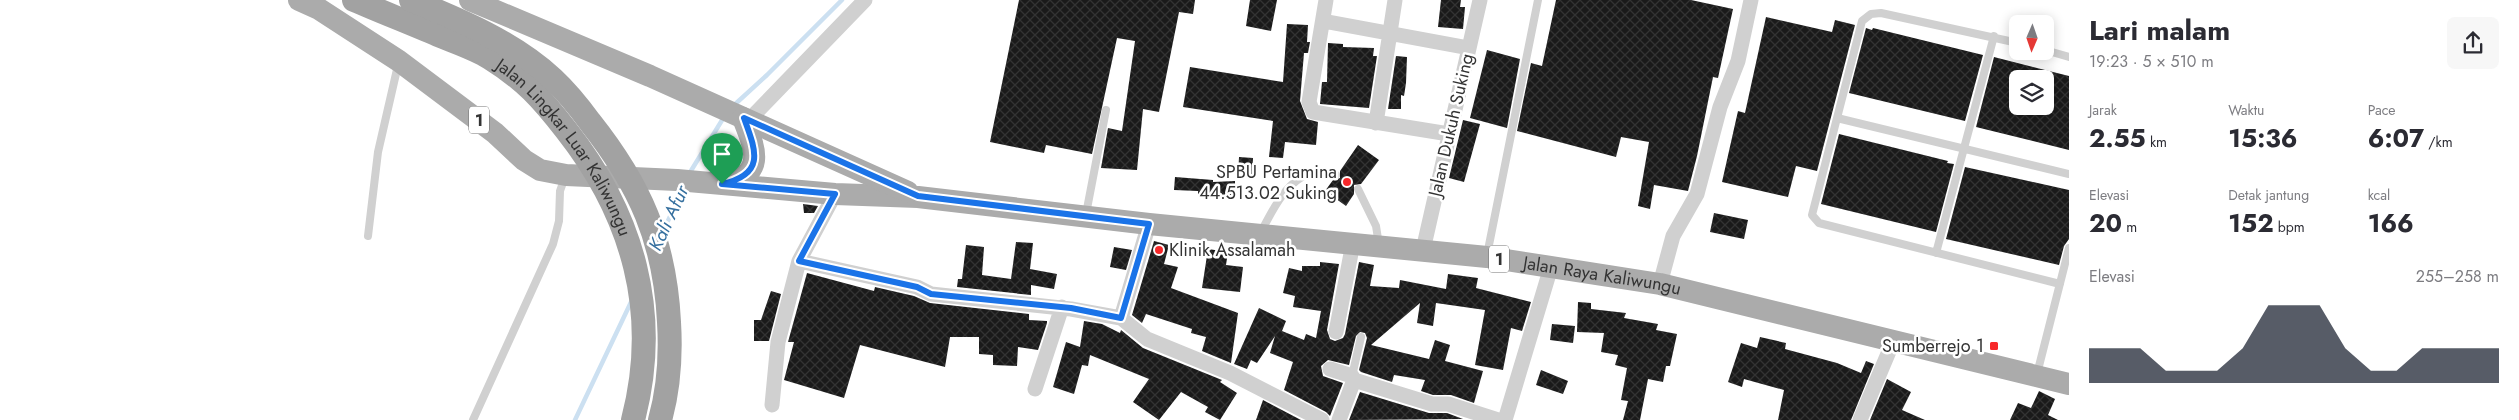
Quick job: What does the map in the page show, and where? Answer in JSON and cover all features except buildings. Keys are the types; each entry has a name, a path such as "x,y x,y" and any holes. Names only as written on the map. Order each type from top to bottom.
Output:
{"highway":[{"name":"Jalan Lingkar Luar Kaliwungu","path":"354,0 488,57 539,95 594,166 619,215 637,268 642,303 643,368 633,420"},
{"name":"Jalan Lingkar Luar Kaliwungu","path":"411,0 470,24 553,78 616,154 649,218 662,259 667,283 670,356 668,380 660,420"}],"main road":[{"name":"1","path":"299,0 318,9 399,61 495,133 524,160 540,170 566,175 677,180 835,194 918,196"},
{"name":"1","path":"470,0 739,115 918,196"},
{"path":"722,184 738,180 748,173 754,162 755,148 739,115"},
{"name":"Jalan Raya Kaliwungu","path":"918,196 1149,224 1260,233 1487,257 1660,284 2069,384"}],"street":[{"path":"739,115 865,0"},
{"path":"1326,0 1309,102 1311,109 1319,114 1449,134"},
{"path":"1376,123 1394,0"},
{"name":"Jalan Dukuh Suking","path":"1423,250 1480,0"},
{"path":"1660,284 1673,236 1697,194 1720,106 1738,61 1751,0"},
{"path":"1323,21 1469,48"},
{"path":"772,405 778,342 799,261 835,194"},
{"path":"1121,318 1149,224"},
{"path":"1336,332 1353,243"},
{"path":"799,261 917,287 931,294 1062,308 1121,318 1147,339 1230,373 1322,420"},
{"path":"1506,420 1552,267"},
{"path":"1035,389 1062,308"},
{"path":"1860,420 1894,342"},
{"path":"1330,369 1432,404 1448,404 1498,420"},
{"path":"1339,420 1353,378"}],"lane":[{"path":"1487,257 1538,0"},
{"path":"2009,40 1895,16 1871,14 1862,21 1812,215 1815,220 2060,284"},
{"path":"1936,252 1994,36"},
{"path":"2054,53 2069,57"},
{"path":"368,236 378,152 399,61"},
{"path":"1086,216 1106,110"},
{"path":"1837,118 2069,174"},
{"path":"1260,233 1284,194 1298,182 1312,173 1336,175"},
{"path":"473,420 553,244 559,221 560,191 566,175"},
{"path":"1358,189 1376,226 1379,246"},
{"path":"2037,376 2069,248"},
{"path":"1353,378 1361,337"}],"waterway":[{"name":"Kali Afur","path":"732,107 842,0"},
{"name":"Kali Afur","path":"689,174 724,117"},
{"name":"Kali Afur","path":"662,234 683,188"},
{"name":"Kali Afur","path":"575,420 632,300"}],"place":[{"name":"SPBU Pertamina 44.513.02 Suking","path":"1347,182"},
{"name":"Klinik Assalamah","path":"1159,250"},
{"name":"Sumberrejo 1","path":"1994,346"}],"route":[{"path":"744,118 918,196 1149,224 1121,318 1071,308 931,294 917,287 799,261 835,194 722,184 738,180 748,173 754,162 755,148 744,118"}]}
